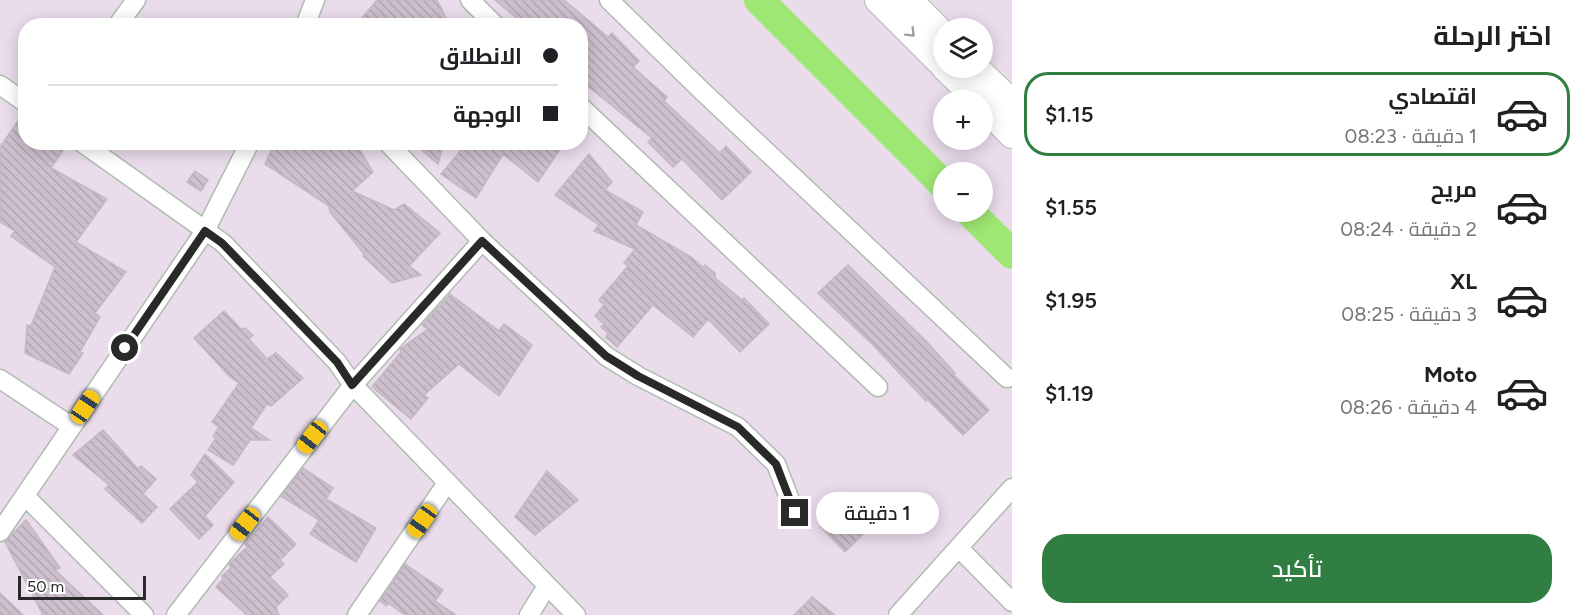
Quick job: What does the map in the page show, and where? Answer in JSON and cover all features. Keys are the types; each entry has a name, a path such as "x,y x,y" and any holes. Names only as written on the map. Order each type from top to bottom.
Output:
{"main road":[{"path":"878,0 933,56"},
{"path":"909,0 933,24"},
{"path":"955,78 968,90"},
{"path":"986,78 1012,103"},
{"path":"993,116 1012,135"}],"street":[{"path":"123,18 136,0"},
{"path":"308,18 315,0"},
{"path":"471,0 488,18"},
{"path":"609,0 702,91 1007,378"},
{"path":"0,85 18,97"},
{"path":"588,114 878,387"},
{"path":"92,150 222,243 337,362 352,385 576,615"},
{"path":"0,532 205,231 245,150"},
{"path":"395,150 482,241 606,356 638,376 738,427 776,464 795,513"},
{"path":"176,615 352,385 482,241"},
{"path":"0,379 71,426"},
{"path":"357,615 447,483"},
{"path":"898,615 1012,488"},
{"path":"25,496 144,615"},
{"path":"959,548 1012,602"},
{"path":"529,615 547,586"}],"building":[{"path":"377,0 437,0 446,18 362,18"},
{"path":"495,0 564,0 585,18 516,18"},
{"path":"588,20 608,37 612,33 639,61 633,67 667,97 664,101 720,153 726,146 751,172 722,200 682,159 673,167 648,142 652,138 588,86"},
{"path":"18,121 18,150 63,150 51,168 107,199 76,242 126,272 95,313 100,317 80,352 83,353 69,374 25,353 27,325 31,326 55,267 11,236 15,231 0,222 0,147"},
{"path":"271,150 360,150 373,172 352,191 394,210 404,204 440,233 409,266 421,275 392,283 363,256 364,254 330,212 329,206 265,164"},
{"path":"421,150 442,150 438,164"},
{"path":"461,150 560,150 538,182 503,154 476,198 441,174"},
{"path":"589,154 612,182 605,190 643,212 636,225 691,257 703,267 705,265 715,273 715,278 742,300 744,298 769,324 740,352 708,319 693,337 653,305 617,347 606,337 608,333 601,327 604,324 595,316 604,305 599,300 628,266 624,263 635,249 594,231 599,225 555,195"},
{"path":"195,171 208,180 201,191 187,182"},
{"path":"848,265 928,343 955,373 953,374 989,410 963,435 818,293"},
{"path":"450,294 499,331 504,324 532,345 499,396 459,364 424,395 428,398 411,419 372,387 401,352 400,349 428,329 422,325"},
{"path":"224,311 241,329 245,328 253,335 249,339 267,359 276,353 303,378 271,406 267,404 251,428 269,440 250,440 233,465 208,450 216,438 213,436 219,427 212,422 239,383 230,377 194,338"},
{"path":"103,430 138,469 141,466 156,479 143,494 157,507 142,523 105,489 109,485 73,455"},
{"path":"205,454 234,482 205,516 213,525 199,539 170,509 198,482 191,475"},
{"path":"303,468 333,488 326,499 376,528 356,562 310,534 319,520 281,496"},
{"path":"547,471 578,500 535,535 515,517"},
{"path":"849,498 874,523 845,552 820,526"},
{"path":"268,517 296,544 280,560 284,564 270,577 288,595 276,607 279,615 247,615 216,587 223,579 222,576 231,568 229,564 247,547 245,544"},
{"path":"26,520 60,568 55,570 103,615 43,615 5,542"},
{"path":"405,564 443,590 435,601 456,615 405,615 388,603 386,606 380,601"},
{"path":"0,593 23,615 0,615"},
{"path":"812,597 835,615 794,615"}],"waterway":[{"path":"759,0 933,174"},
{"path":"980,222 1012,254"}],"route":[{"path":"125,348 205,231 222,243 337,362 352,385 482,241 606,356 682,400 738,427 776,464 795,513"}]}
